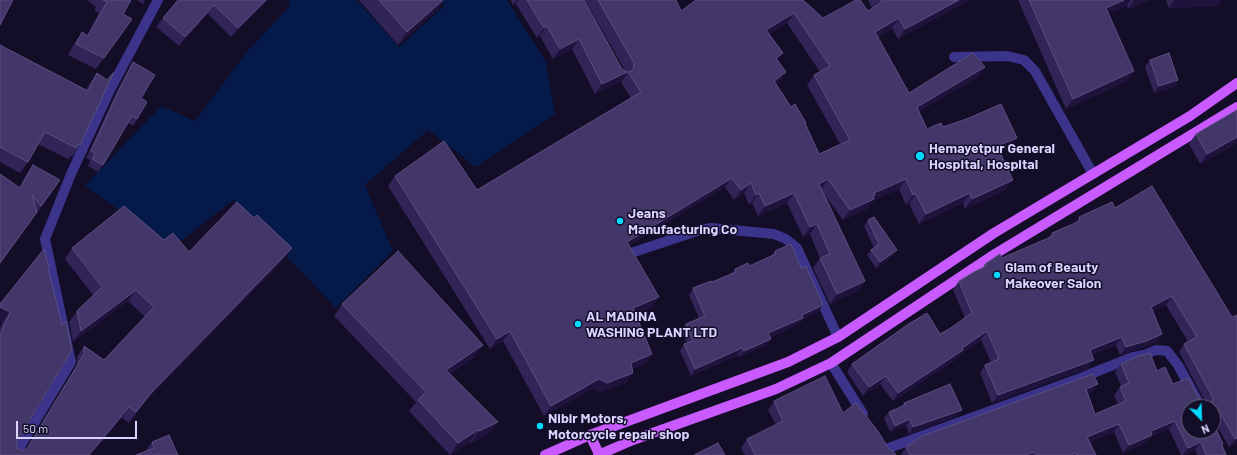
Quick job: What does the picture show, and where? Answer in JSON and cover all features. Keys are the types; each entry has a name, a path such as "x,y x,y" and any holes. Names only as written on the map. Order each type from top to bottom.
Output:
{"main road":[{"path":"545,455 590,435 788,362 838,337 994,233 1190,116 1237,83"},
{"path":"590,435 598,455 633,440 776,389 830,363 995,254 1237,106"}],"street":[{"path":"15,455 71,362 44,239 71,174 110,90 158,0"},
{"path":"954,57 1007,56 1024,60 1035,71 1093,174"},
{"path":"628,254 700,230 712,228 774,234 786,239 797,248 838,337"},
{"path":"885,449 1078,379 1130,358 1144,355 1156,350 1166,351 1178,365 1197,399"},
{"path":"830,363 869,422"}],"water":[{"path":"286,0 357,0 399,47 444,6 439,0 507,0 546,62 555,114 476,167 428,130 365,185 393,251 336,308 233,200 172,248 85,186 161,106 195,121 249,49 291,5"}],"building":[{"path":"0,0 13,0 0,25"},
{"path":"103,0 131,0 123,14 132,19 104,58 76,44 82,32 88,36 107,2"},
{"path":"178,0 266,0 238,28 214,5 185,37 163,18"},
{"path":"379,0 443,0 407,32"},
{"path":"527,0 584,0 622,69 627,72 602,84 579,39 560,49 547,26 544,28"},
{"path":"598,0 676,0 681,11 696,0 803,0 823,18 856,0 860,0 868,11 882,2 881,0 959,0 905,29 899,18 875,32 909,93 973,53 985,67 917,107 927,129 941,123 943,127 969,118 1001,104 1017,138 997,146 1013,180 972,199 970,193 926,214 916,194 913,195 906,179 874,193 874,199 850,210 828,179 819,184 865,281 837,294 820,258 830,254 817,224 810,227 794,193 765,206 759,193 756,195 751,183 741,190 732,178 627,242 659,297 633,308 652,354 631,363 633,373 607,383 599,379 551,406 510,331 497,339 395,176 444,141 477,190 641,92 628,72 633,70 634,63","holes":["794,13 830,66 814,75 850,140 819,154 806,123 795,104 791,107 774,81 786,72 776,58 783,53 766,30"]},
{"path":"1029,0 1124,0 1106,8 1134,71 1073,99"},
{"path":"0,45 88,91 97,73 107,80 114,72 80,145 78,144 76,148 45,132 28,162 0,147"},
{"path":"1169,53 1178,80 1159,86 1150,60"},
{"path":"133,62 155,75 141,98 147,102 137,119 132,116 103,165 92,159 95,154 91,151"},
{"path":"1237,110 1237,137 1207,154 1196,134"},
{"path":"33,165 60,180 41,206 32,195 37,212 0,263 0,174 20,188"},
{"path":"1152,186 1232,317 1237,315 1237,438 1235,439 1221,416 1221,399 1213,399 1184,344 1197,337 1172,296 1151,307 1162,334 1126,347 1122,337 1090,350 1094,360 998,395 985,365 999,359 987,331 962,348 963,350 898,393 886,376 869,387 852,364 907,325 927,313 940,334 949,329 972,313 959,281 986,266 985,264 1000,254 1002,258 1053,236 1052,233 1080,221 1079,217 1112,202 1115,208"},
{"path":"237,202 254,218 257,215 292,248 151,393 136,412 129,407 89,455 0,455 0,335 10,312 0,307 0,304 44,249 62,325 66,321 72,350 17,441 17,448 23,451 28,447 84,354 84,346 104,360 154,307 136,290 81,331 77,311 102,287 72,248 124,206 164,240 173,233 189,252"},
{"path":"874,217 897,250 880,262 871,250 879,244 868,220"},
{"path":"791,244 801,268 806,266 823,305 802,315 803,318 768,333 771,339 744,351 742,348 695,369 684,344 693,341 686,324 705,316 693,288 736,272 735,269 748,263 749,266 776,254 775,251"},
{"path":"398,251 483,345 446,370 498,422 479,431 478,430 458,443 418,400 426,392 342,304"},
{"path":"1150,353 1157,371 1165,367 1173,384 1188,378 1199,399 1181,399 1181,433 1175,421 1151,431 1152,435 1129,445 1119,424 1087,437 1096,455 1077,455 1075,453 1070,455 1036,455 1034,452 1026,455 910,455 906,447 920,437 1093,374 1098,384 1086,389 1095,414 1126,401 1120,387 1129,383 1121,364 1138,356"},
{"path":"825,376 843,413 856,403 877,430 889,449 896,455 755,455 747,439 783,421 774,401"},
{"path":"950,384 962,410 913,427 910,419 895,426 889,412 905,405 904,403"},
{"path":"169,435 178,455 136,455 154,448 152,442"},
{"path":"1184,439 1221,439 1226,455 1206,455 1201,442 1188,448"},
{"path":"718,443 725,455 694,455"}],"place":[{"name":"Hemayetpur General Hospital, Hospital","path":"920,156"},
{"name":"Jeans Manufacturing Co","path":"620,221"},
{"name":"Glam of Beauty Makeover Salon","path":"997,275"},
{"name":"AL MADINA WASHING PLANT LTD","path":"578,324"},
{"name":"Nibir Motors, Motorcycle repair shop","path":"540,426"}]}
